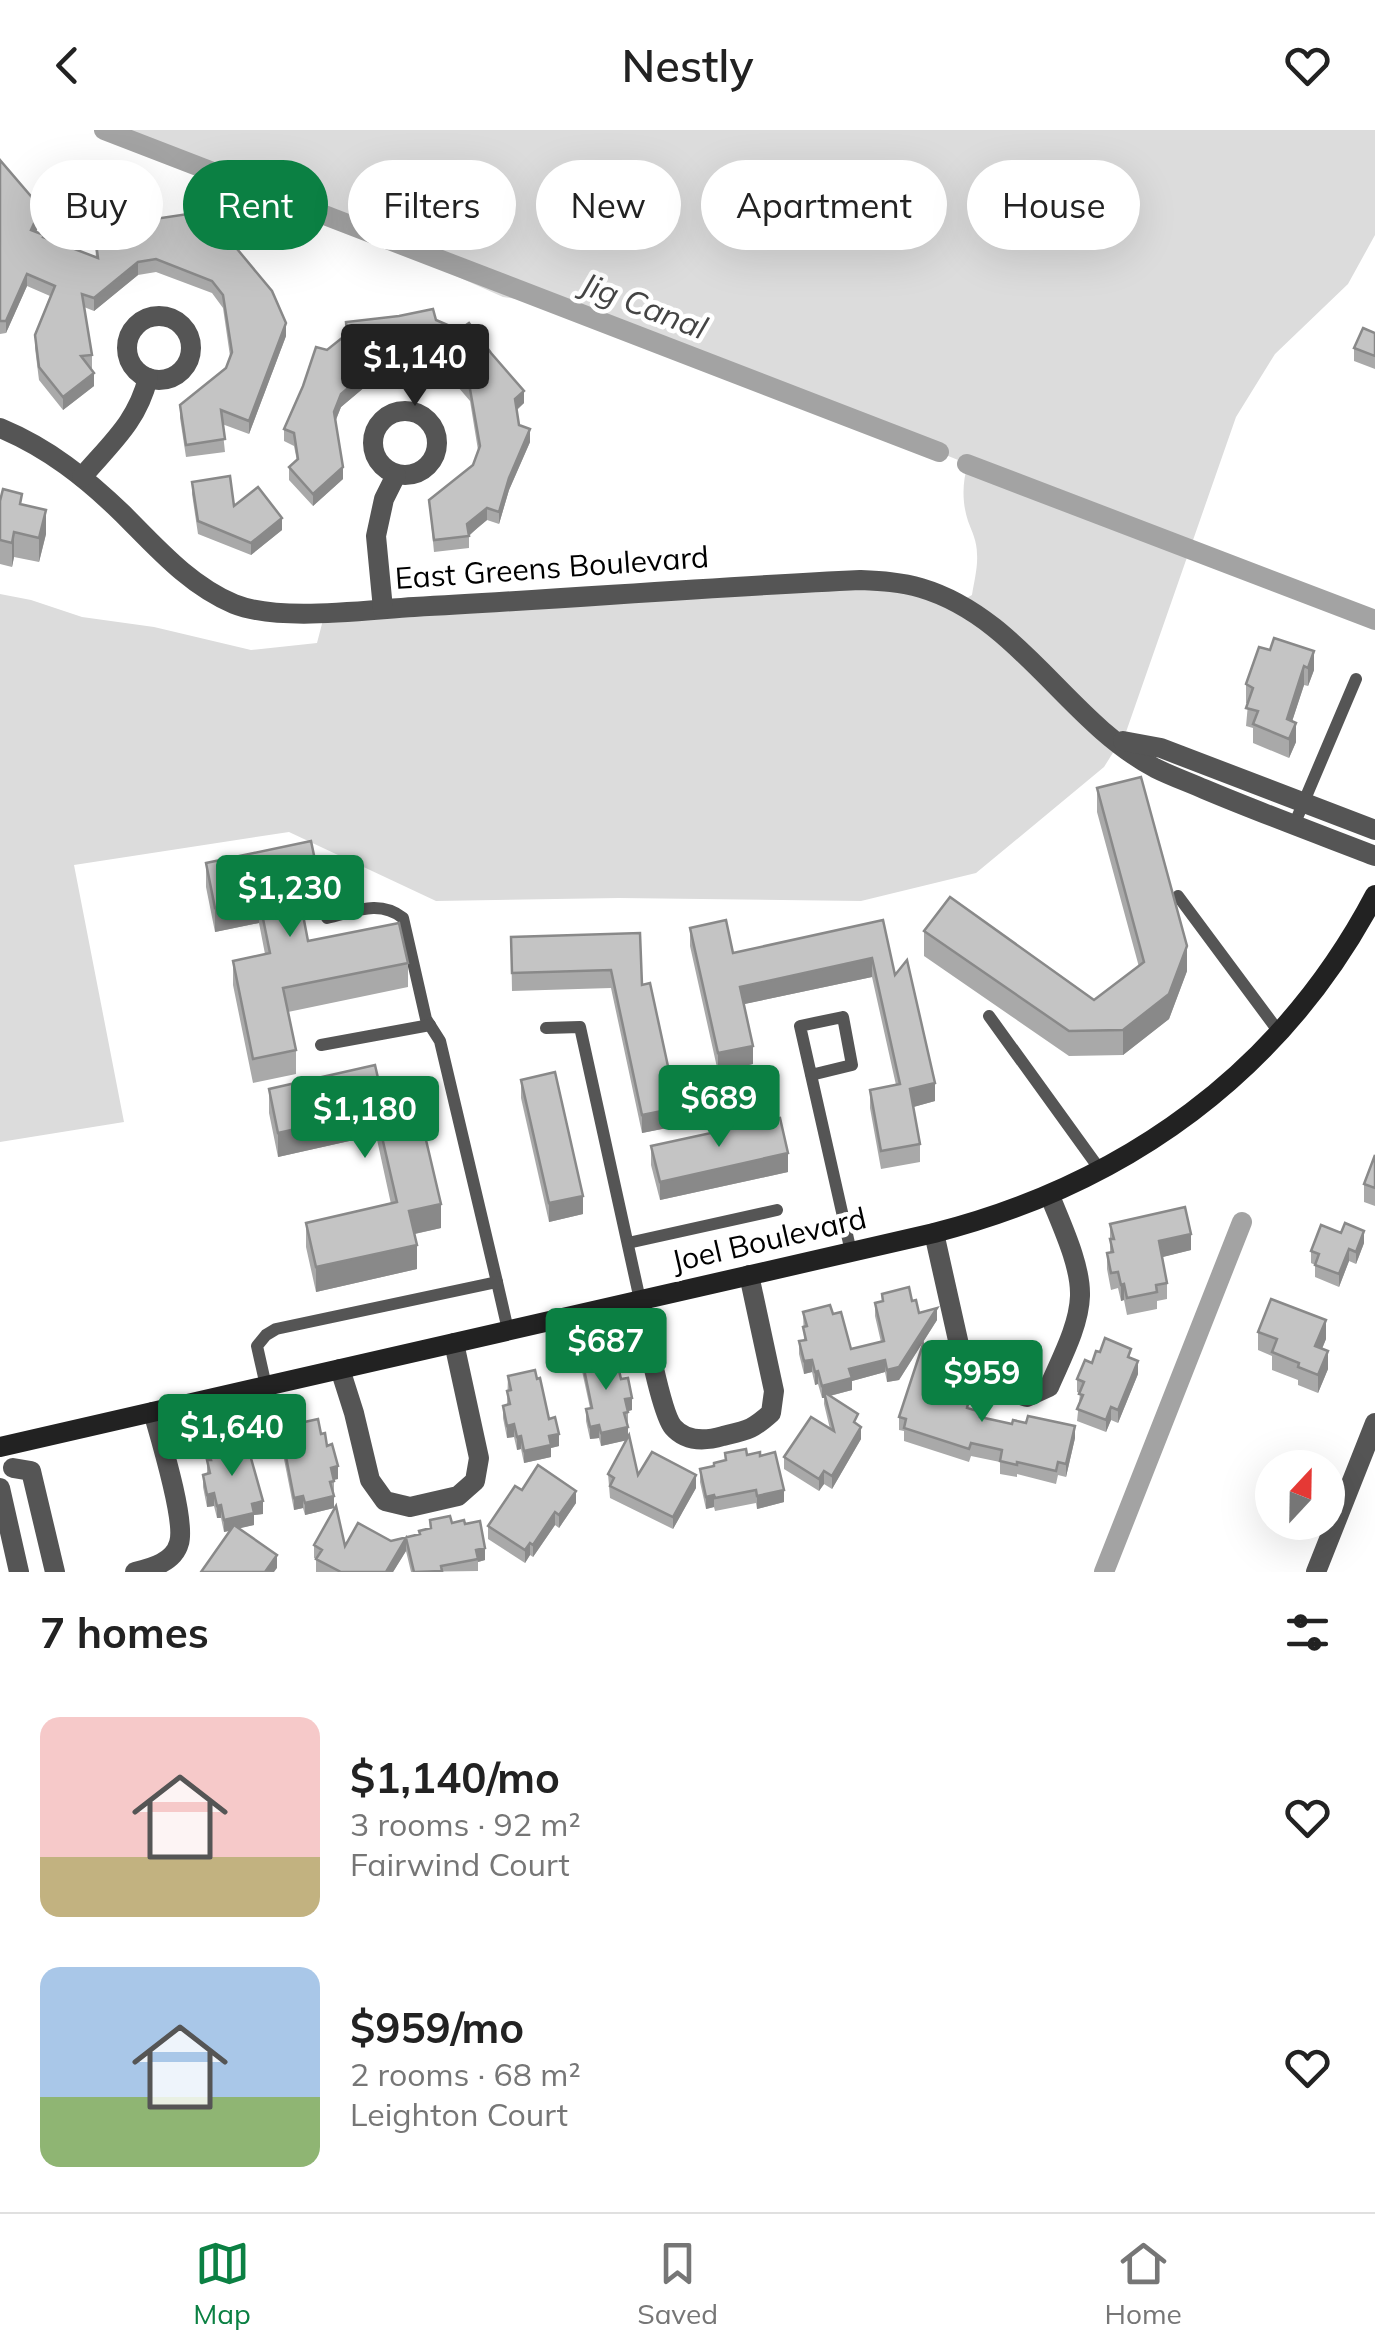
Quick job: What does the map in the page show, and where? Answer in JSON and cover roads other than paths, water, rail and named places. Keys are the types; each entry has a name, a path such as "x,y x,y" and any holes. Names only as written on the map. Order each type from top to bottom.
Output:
{"main road":[{"name":"Joel Boulevard","path":"4,1446 934,1233 1050,1196 1126,1158 1224,1087 1279,1032 1329,972 1375,895"}],"street":[{"path":"82,476 132,420 148,378"},
{"name":"East Greens Boulevard","path":"0,428 45,449 82,476 176,566 214,594 263,612 290,614 842,580 904,584 939,594 983,619 1012,642 1078,708 1154,767 1375,856"},
{"path":"384,608 376,536 384,499 396,475"},
{"name":"East Greens Boulevard","path":"1115,739 1161,748 1375,830"},
{"path":"934,1233 964,1366 982,1383 1027,1397 1048,1386 1076,1317 1080,1293 1064,1230 1050,1196"},
{"path":"640,1300 672,1426 691,1439 713,1439 754,1428 771,1413 774,1391 750,1275"},
{"path":"340,1369 370,1480 385,1501 410,1507 458,1496 476,1481 479,1458 454,1343"},
{"path":"135,1572 167,1561 179,1544 179,1516 153,1412"},
{"path":"1316,1572 1375,1423"},
{"path":"4,1446 6,1474 32,1471 55,1572"},
{"path":"0,1488 19,1572"}],"lane":[{"path":"1294,825 1356,679"},
{"path":"1178,896 1279,1032"},
{"path":"327,918 377,907 391,909 402,918 426,1019 440,1041 508,1330"},
{"path":"990,1016 1101,1171"},
{"path":"811,1075 852,1065 843,1018 800,1026 811,1075 851,1252"},
{"path":"321,1046 430,1024"},
{"path":"546,1028 580,1027 640,1300"},
{"path":"628,1242 778,1210"},
{"path":"266,1386 257,1346 276,1330 498,1282"}],"waterway":[{"name":"Jig Canal","path":"104,130 939,452"},
{"name":"Jig Canal","path":"967,464 1375,620"},
{"path":"1104,1572 1242,1222"}]}
